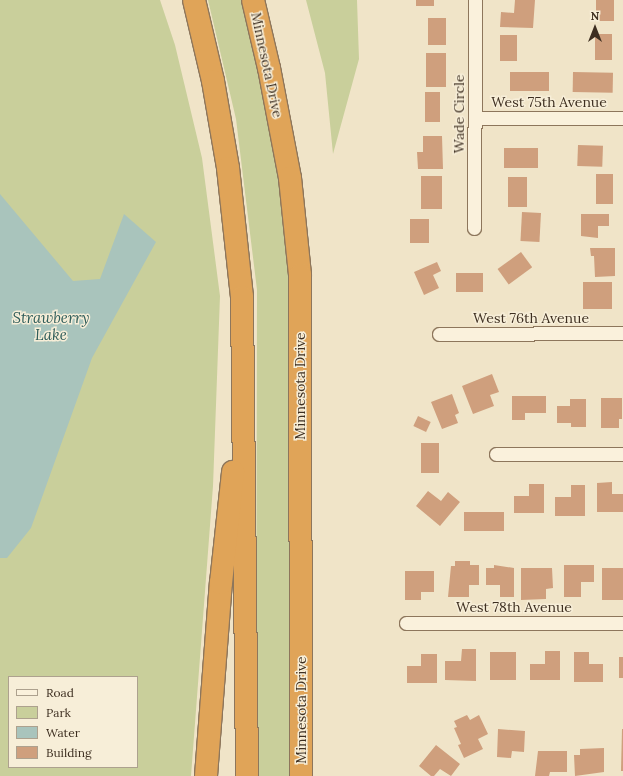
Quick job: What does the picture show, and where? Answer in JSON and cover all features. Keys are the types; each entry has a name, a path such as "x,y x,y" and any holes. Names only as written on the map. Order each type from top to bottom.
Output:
{"highway":[{"path":"194,0 213,81 228,168 242,297 247,776"},
{"name":"Minnesota Drive","path":"253,0 270,68 290,178 300,275 301,776"},
{"path":"206,776 221,583 244,384"}],"street":[{"name":"Wade Circle","path":"474,228 476,0"},
{"name":"West 75th Avenue","path":"476,118 623,118"},
{"name":"West 76th Avenue","path":"440,334 623,333"},
{"path":"496,454 623,454"},
{"name":"West 78th Avenue","path":"406,623 623,623"}],"green space":[{"path":"0,0 160,0 175,45 202,158 220,296 213,486 191,776 0,776"},
{"path":"208,0 243,0 275,155 288,247 290,776 256,776 257,290 236,119"},
{"path":"306,0 357,0 359,59 333,154 325,73"}],"water":[{"name":"Strawberry Lake","path":"0,194 73,281 100,279 124,214 156,242 92,358 31,528 7,558 0,558"}],"building":[{"path":"416,0 434,0 434,6 416,6"},
{"path":"515,0 535,0 533,28 500,27 501,12 514,13"},
{"path":"596,0 614,0 614,21 596,21"},
{"path":"428,18 446,18 446,45 428,45"},
{"path":"595,34 612,34 612,60 595,60"},
{"path":"500,35 517,35 517,61 500,61"},
{"path":"426,53 446,53 446,87 426,87"},
{"path":"510,72 549,72 549,91 510,91"},
{"path":"573,72 613,73 613,93 573,92"},
{"path":"425,92 440,92 440,122 425,122"},
{"path":"423,136 442,136 443,169 418,169 417,152 423,152"},
{"path":"578,145 603,146 602,167 577,166"},
{"path":"504,148 538,148 538,168 504,168"},
{"path":"596,174 613,174 613,204 596,204"},
{"path":"421,176 442,176 442,209 421,209"},
{"path":"508,177 527,177 527,207 508,207"},
{"path":"522,212 541,213 539,242 520,241"},
{"path":"581,214 609,214 609,226 598,226 598,238 581,236"},
{"path":"410,219 429,219 429,243 410,243"},
{"path":"590,248 615,248 615,276 595,277 594,256 591,256"},
{"path":"521,252 532,267 509,284 498,269"},
{"path":"437,262 441,271 433,275 439,288 424,295 414,272"},
{"path":"456,273 483,273 483,292 456,292"},
{"path":"583,282 612,282 612,309 583,309"},
{"path":"492,374 499,392 490,395 494,406 473,414 462,386"},
{"path":"452,394 459,413 455,415 458,423 442,429 431,402"},
{"path":"512,396 546,396 546,413 525,413 525,420 512,420"},
{"path":"601,398 622,398 622,419 619,419 619,428 601,428"},
{"path":"570,399 586,399 586,427 571,427 571,423 557,423 557,406 570,406"},
{"path":"418,416 431,422 426,432 413,426"},
{"path":"421,443 439,443 439,473 421,473"},
{"path":"612,482 612,494 623,494 623,512 597,512 597,483"},
{"path":"529,484 544,484 544,513 514,513 514,496 529,496"},
{"path":"571,485 585,485 585,516 555,516 555,497 571,497"},
{"path":"428,491 441,501 448,492 460,502 440,526 416,506"},
{"path":"464,512 504,512 504,531 464,531"},
{"path":"455,561 470,561 470,565 479,565 479,585 469,585 469,597 448,597 451,566 455,566"},
{"path":"494,565 514,568 514,597 500,597 500,585 486,585 486,568 494,568"},
{"path":"564,565 594,565 594,582 581,582 581,597 564,597"},
{"path":"521,568 552,568 553,588 546,589 546,599 521,600"},
{"path":"602,568 623,568 623,600 602,600"},
{"path":"405,571 434,571 434,592 421,592 421,600 405,600"},
{"path":"462,649 476,649 476,681 445,680 445,661 461,661"},
{"path":"545,651 560,651 560,680 530,680 530,664 545,664"},
{"path":"490,652 516,652 516,680 490,680"},
{"path":"574,652 589,652 589,664 603,664 603,682 574,682"},
{"path":"421,654 437,654 437,683 407,683 407,666 421,666"},
{"path":"619,657 623,657 623,678 619,678"},
{"path":"467,715 470,720 479,715 488,734 478,739 483,749 464,758 458,745 461,744 454,728 457,727 454,721"},
{"path":"498,729 525,731 524,752 512,751 511,758 497,757"},
{"path":"622,729 623,771 621,771"},
{"path":"436,745 460,764 451,776 440,769 434,776 431,776 419,766"},
{"path":"604,748 604,772 575,776 574,755 580,755 580,749"},
{"path":"538,751 567,751 567,772 550,772 549,776 535,776"}]}
